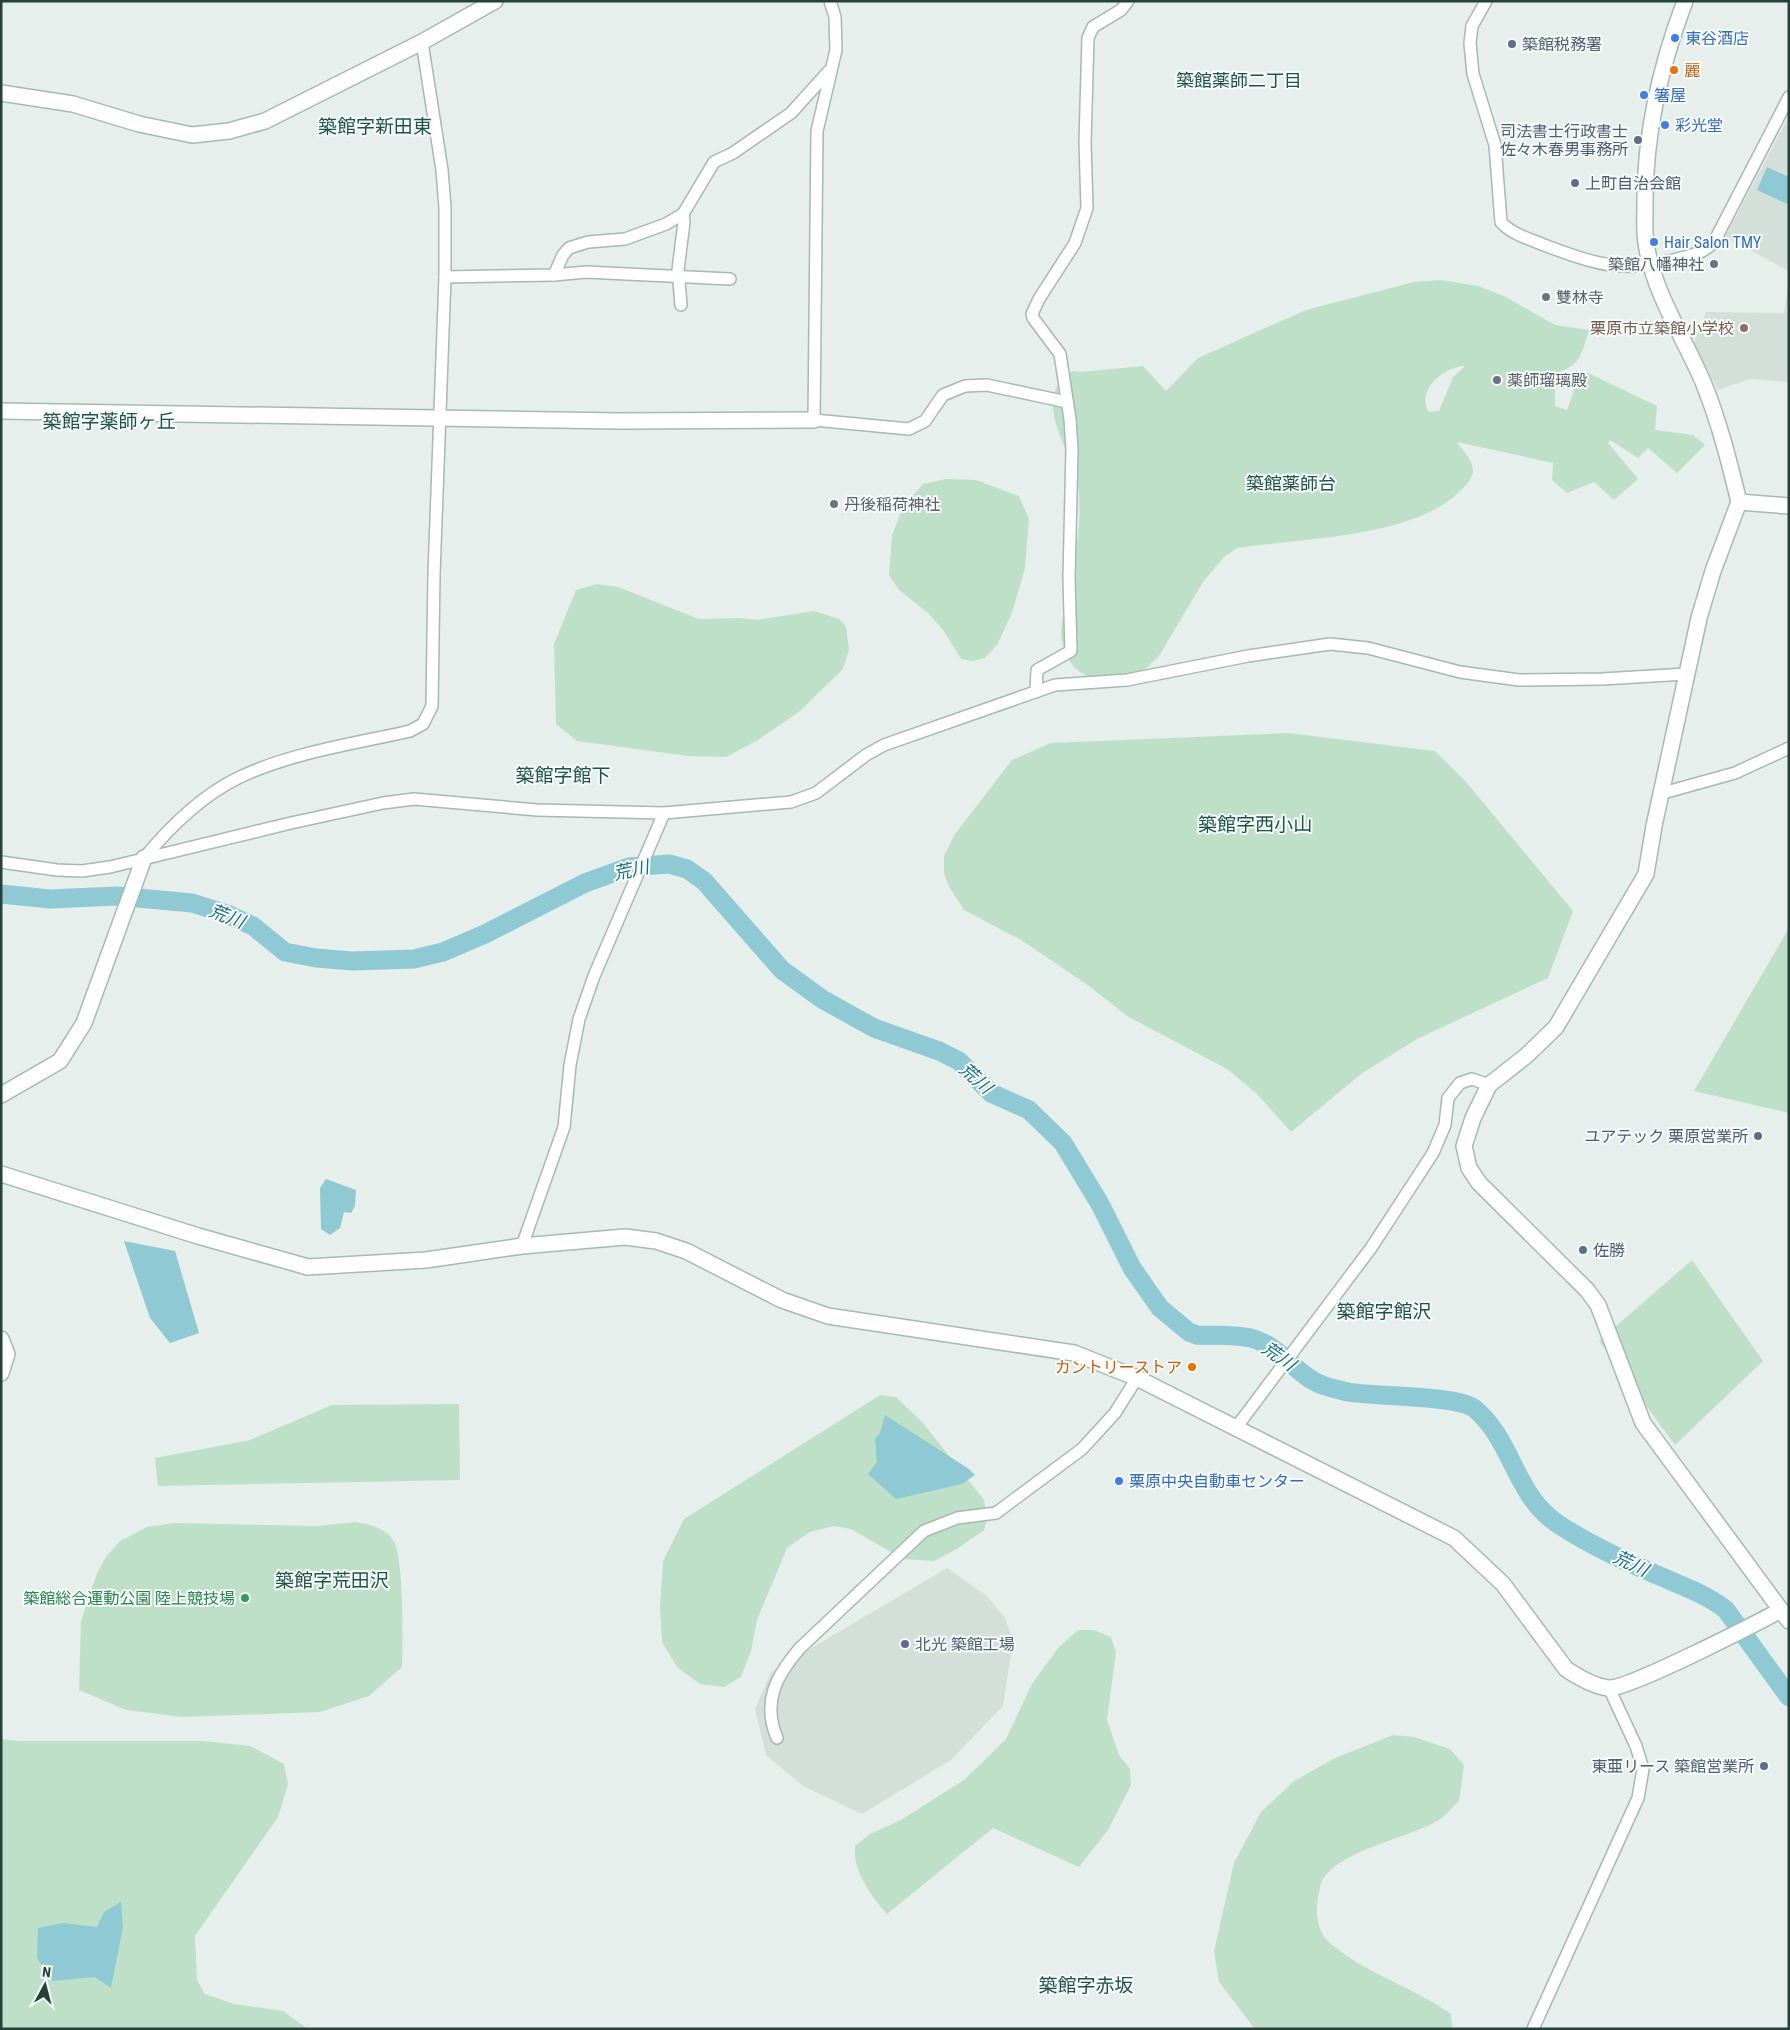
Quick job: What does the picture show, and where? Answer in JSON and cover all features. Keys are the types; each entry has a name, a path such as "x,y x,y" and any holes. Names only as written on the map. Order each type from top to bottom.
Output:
{"street":[{"path":"1,93 73,104 139,124 192,135 229,131 266,121 422,42 495,1"},
{"path":"814,420 817,131 836,50 835,17 830,1"},
{"path":"1036,692 1037,670 1071,651 1069,578 1072,449 1060,354 1032,314 1039,299 1075,243 1087,208 1085,134 1088,38 1093,27 1121,10 1128,1"},
{"path":"1486,1 1472,26 1470,43 1473,74 1496,146 1501,222 1506,228 1596,263 1624,268 1652,266 1706,250 1714,242 1789,97"},
{"path":"1,1174 198,1236 308,1267 426,1260 522,1246 625,1237 656,1241 686,1251 782,1300 828,1316 1074,1353 1099,1361 1137,1378 1454,1538 1503,1584 1566,1669 1580,1679 1609,1688 1660,1669 1764,1619 1785,1615 1644,1423 1598,1305 1587,1290 1479,1183 1469,1168 1464,1146 1473,1118 1489,1085 1526,1056 1556,1027 1646,874 1654,826 1663,793 1686,674 1713,570 1739,502 1719,426 1703,383 1661,291 1646,242 1644,170 1662,80 1676,26 1685,1"},
{"path":"1,1095 60,1061 84,1023 144,858 165,833 193,808 236,779 288,760 410,730 423,724 432,706 434,574 445,277 442,170 422,42"},
{"path":"554,275 563,255 569,248 588,242 625,239 666,224 683,214 714,162 733,153 791,113 830,70"},
{"path":"680,305 678,270 684,222 683,214"},
{"path":"445,277 554,275 586,272 730,279"},
{"path":"1,411 619,421 814,420 909,429 925,421 943,395 966,386 987,386 1067,402"},
{"path":"1739,502 1789,506"},
{"path":"1,862 57,870 82,871 120,865 383,802 414,799 537,810 664,813 791,802 816,793 866,755 884,746 1055,685 1127,680 1248,656 1330,644 1368,648 1460,672 1519,680 1593,679 1686,674"},
{"path":"1663,793 1735,772 1789,748"},
{"path":"522,1246 564,1127 570,1065 579,1019 594,976 643,858 664,813"},
{"path":"1236,1428 1278,1369 1297,1347 1371,1248 1433,1153 1445,1125 1448,1098 1460,1084 1472,1079 1489,1085"},
{"path":"1,1339 7,1354 1,1373"},
{"path":"777,1738 770,1722 771,1700 777,1681 786,1665 800,1648 924,1531 957,1518 996,1513 1082,1449 1115,1413 1137,1378"},
{"path":"1533,2029 1638,1798 1643,1769 1636,1746 1609,1688"}],"shaded area":[{"path":"1789,116 1789,271 1725,237"},
{"name":"栗原市立築館小学校","path":"1789,281 1789,382 1750,379 1718,390 1694,343 1706,312 1784,313"},
{"name":"北光 築館工場","path":"947,1568 987,1596 1005,1618 1013,1641 1003,1706 951,1760 862,1814 803,1786 766,1755 755,1709 771,1672"}],"green space":[{"path":"1441,280 1478,286 1506,297 1555,325 1589,330 1583,350 1570,367 1554,373 1543,374 1542,383 1555,389 1555,406 1567,410 1574,390 1569,387 1574,375 1579,375 1584,371 1657,406 1655,430 1693,435 1705,445 1677,473 1648,448 1638,458 1610,440 1608,443 1638,479 1614,500 1594,482 1567,493 1552,480 1553,463 1457,442 1467,455 1473,471 1465,486 1441,506 1416,518 1387,527 1324,538 1237,548 1223,558 1203,582 1159,656 1133,681 1101,680 1092,678 1076,669 1064,649 1061,635 1078,540 1080,512 1078,486 1054,415 1055,391 1060,383 1072,371 1081,372 1143,366 1166,391 1198,358 1306,310 1414,282","holes":["1465,366 1453,377 1439,411 1429,412 1426,396 1434,381 1449,370"]},
{"path":"946,479 976,480 1019,496 1029,519 1025,568 1012,613 997,645 985,658 972,661 961,659 943,630 929,614 899,590 889,575 892,535 904,505 923,484"},
{"path":"597,584 618,587 699,619 739,618 758,620 814,611 839,619 846,626 849,650 843,669 800,711 758,740 726,757 688,756 577,741 556,724 554,644 576,590"},
{"path":"1288,733 1435,751 1467,783 1573,911 1548,978 1417,1039 1361,1074 1291,1132 1257,1094 1227,1069 1127,1016 1089,986 1021,940 964,910 948,885 944,873 944,856 955,834 1012,760 1051,743"},
{"path":"1789,928 1789,1113 1694,1091"},
{"path":"1692,1260 1763,1361 1675,1445 1599,1341"},
{"path":"880,1395 896,1397 923,1423 984,1500 987,1518 984,1530 957,1549 934,1561 903,1559 851,1529 834,1526 810,1532 787,1548 757,1620 751,1651 741,1677 724,1687 700,1684 677,1667 662,1642 660,1607 663,1561 684,1519"},
{"path":"459,1404 460,1480 158,1486 155,1458 250,1440 332,1405"},
{"name":"築館総合運動公園 陸上競技場","path":"356,1522 381,1529 393,1540 397,1549 401,1581 402,1667 369,1696 320,1712 182,1717 126,1710 79,1690 81,1621 97,1573 106,1557 120,1541 147,1527 175,1523 316,1526"},
{"path":"1078,1630 1094,1630 1111,1637 1116,1652 1107,1720 1119,1755 1130,1769 1131,1785 1108,1830 1079,1867 993,1828 887,1914 864,1883 857,1864 855,1846 870,1834 901,1820 964,1780 1006,1739 1032,1684 1058,1648"},
{"path":"1393,1735 1414,1737 1450,1749 1464,1765 1459,1801 1437,1821 1356,1854 1341,1862 1329,1872 1320,1886 1317,1905 1318,1920 1326,1939 1344,1954 1451,2014 1452,2029 1255,2029 1219,1982 1214,1951 1234,1863 1261,1812 1294,1781 1335,1758"},
{"path":"1,1739 19,1741 203,1741 250,1746 284,1764 288,1784 278,1817 195,1936 197,1980 205,1994 234,2004 283,2011 308,2029 1,2029"}],"water":[{"path":"1767,167 1789,177 1789,205 1757,190"},
{"path":"326,1179 356,1190 355,1206 351,1213 344,1212 340,1228 330,1235 321,1229 320,1188"},
{"path":"124,1241 175,1251 199,1333 170,1343 150,1318"},
{"path":"885,1415 969,1469 975,1475 962,1484 896,1499 868,1474 877,1462 875,1439 880,1433"},
{"path":"121,1902 123,1927 111,1988 95,1977 52,1981 37,1958 38,1928 63,1923 97,1927 104,1912"}],"waterway":[{"name":"荒川","path":"1,894 50,899 117,896 192,903 227,914 253,926 285,952 316,958 352,961 414,959 443,952 485,934 585,883 629,867 669,864 687,869 704,881 782,970 822,999 874,1028 939,1051 959,1061 991,1093 1029,1110 1063,1143 1100,1204 1132,1268 1160,1308 1189,1332 1197,1335 1247,1337 1262,1342 1312,1380 1330,1388 1361,1394 1452,1401 1466,1404 1475,1409 1488,1422 1507,1452 1532,1499 1544,1512 1558,1524 1598,1548 1699,1593 1726,1610 1789,1697"}],"place":[{"name":"東谷酒店","path":"1675,38"},
{"name":"築館税務署","path":"1512,44"},
{"name":"麗","path":"1674,70"},
{"name":"箸屋","path":"1644,95"},
{"name":"彩光堂","path":"1665,125"},
{"name":"司法書士行政書士 佐々木春男事務所","path":"1638,140"},
{"name":"上町自治会館","path":"1575,183"},
{"name":"Hair Salon TMY","path":"1654,242"},
{"name":"築館八幡神社","path":"1714,264"},
{"name":"雙林寺","path":"1546,297"},
{"name":"栗原市立築館小学校","path":"1744,328"},
{"name":"薬師瑠璃殿","path":"1497,380"},
{"name":"丹後稲荷神社","path":"834,504"},
{"name":"ユアテック 栗原営業所","path":"1758,1136"},
{"name":"佐勝","path":"1583,1250"},
{"name":"カントリーストア","path":"1192,1367"},
{"name":"栗原中央自動車センター","path":"1119,1481"},
{"name":"築館総合運動公園 陸上競技場","path":"245,1598"},
{"name":"北光 築館工場","path":"905,1644"},
{"name":"東亜リース 築館営業所","path":"1764,1766"}],"district":[{"name":"築館薬師二丁目","path":"1239,80"},
{"name":"築館字新田東","path":"375,126"},
{"name":"築館字薬師ヶ丘","path":"109,421"},
{"name":"築館薬師台","path":"1291,483"},
{"name":"築館字館下","path":"563,775"},
{"name":"築館字西小山","path":"1255,824"},
{"name":"築館字館沢","path":"1384,1311"},
{"name":"築館字荒田沢","path":"332,1580"},
{"name":"築館字赤坂","path":"1086,1985"}]}
